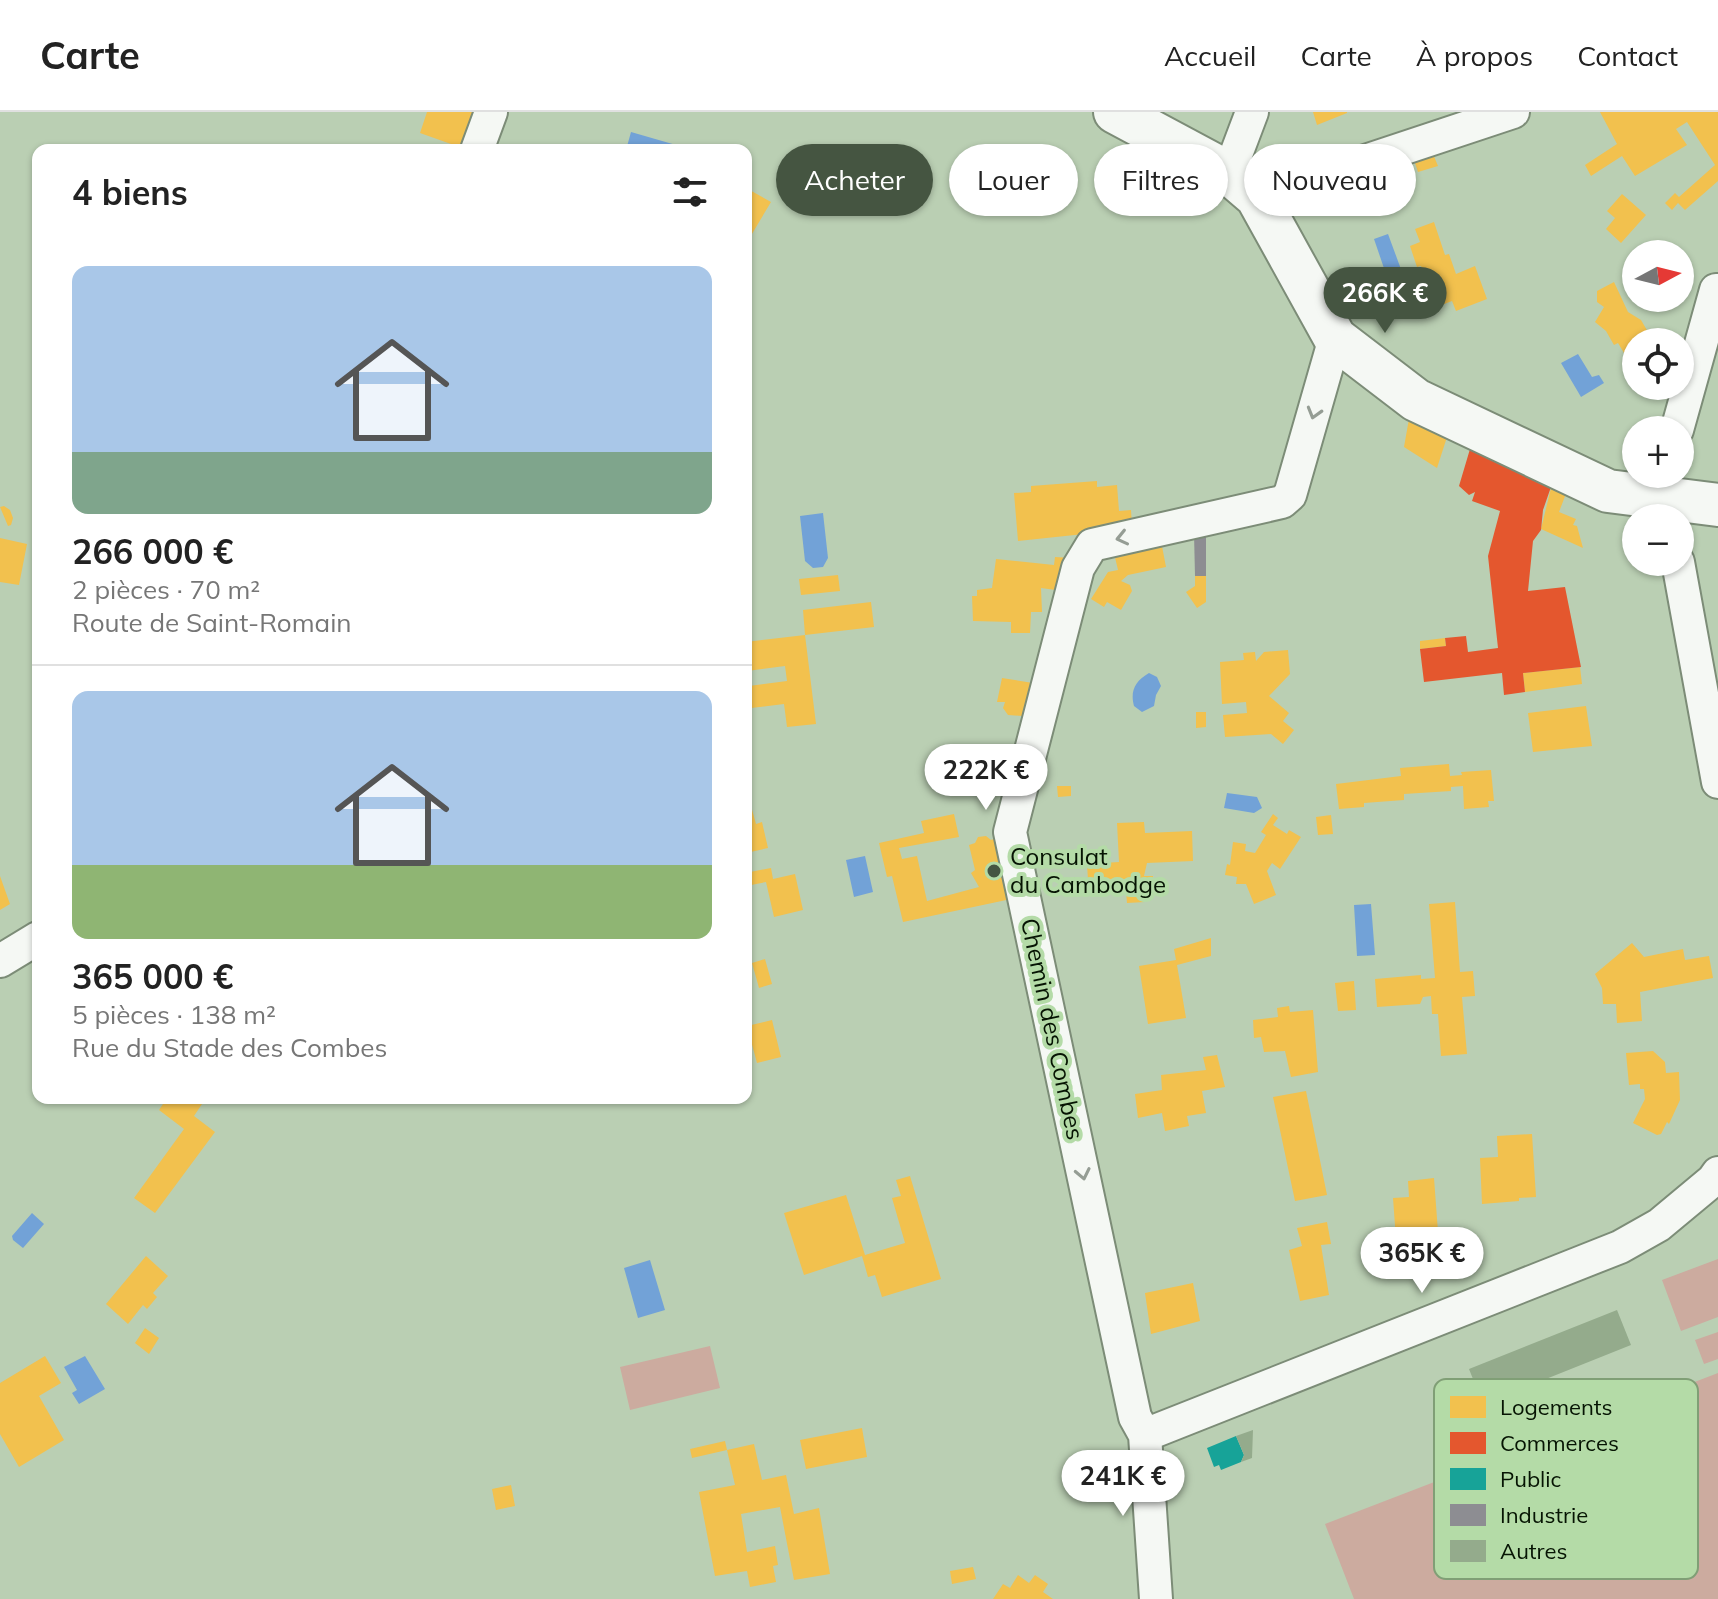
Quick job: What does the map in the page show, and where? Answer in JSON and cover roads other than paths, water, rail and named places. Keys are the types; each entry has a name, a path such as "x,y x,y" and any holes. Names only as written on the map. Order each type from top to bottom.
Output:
{"main road":[{"path":"1115,112 1243,185 1335,338 1416,400 1608,491 1718,505"}],"street":[{"path":"479,144 491,112"},
{"path":"1252,112 1243,185 1513,112"},
{"path":"1681,416 1716,290"},
{"name":"Chemin des Combes","path":"1156,1599 1145,1435 1135,1417 1010,832 1078,568 1092,545 1282,502 1290,495 1335,338"},
{"path":"1681,576 1718,782"},
{"path":"0,961 32,942"},
{"path":"1145,1435 1620,1247 1659,1225 1718,1173"}],"water":[{"path":"631,132 673,144 628,144"},
{"path":"1388,234 1402,272 1387,277 1374,239"},
{"path":"1578,354 1592,377 1599,375 1604,383 1581,397 1561,363"},
{"path":"823,513 828,558 823,567 813,568 805,561 800,516"},
{"path":"1149,673 1157,677 1161,686 1154,706 1142,712 1134,706 1133,691 1140,679"},
{"path":"1227,793 1257,797 1262,808 1254,813 1224,808"},
{"path":"865,856 873,892 854,897 846,860"},
{"path":"1371,904 1375,955 1357,956 1354,905"},
{"path":"32,1213 44,1224 23,1248 12,1236"},
{"path":"650,1260 665,1310 638,1318 624,1268"},
{"path":"85,1356 105,1389 79,1404 72,1393 77,1390 64,1367"}],"place":[{"name":"Consulat du Cambodge","path":"994,871"}]}
